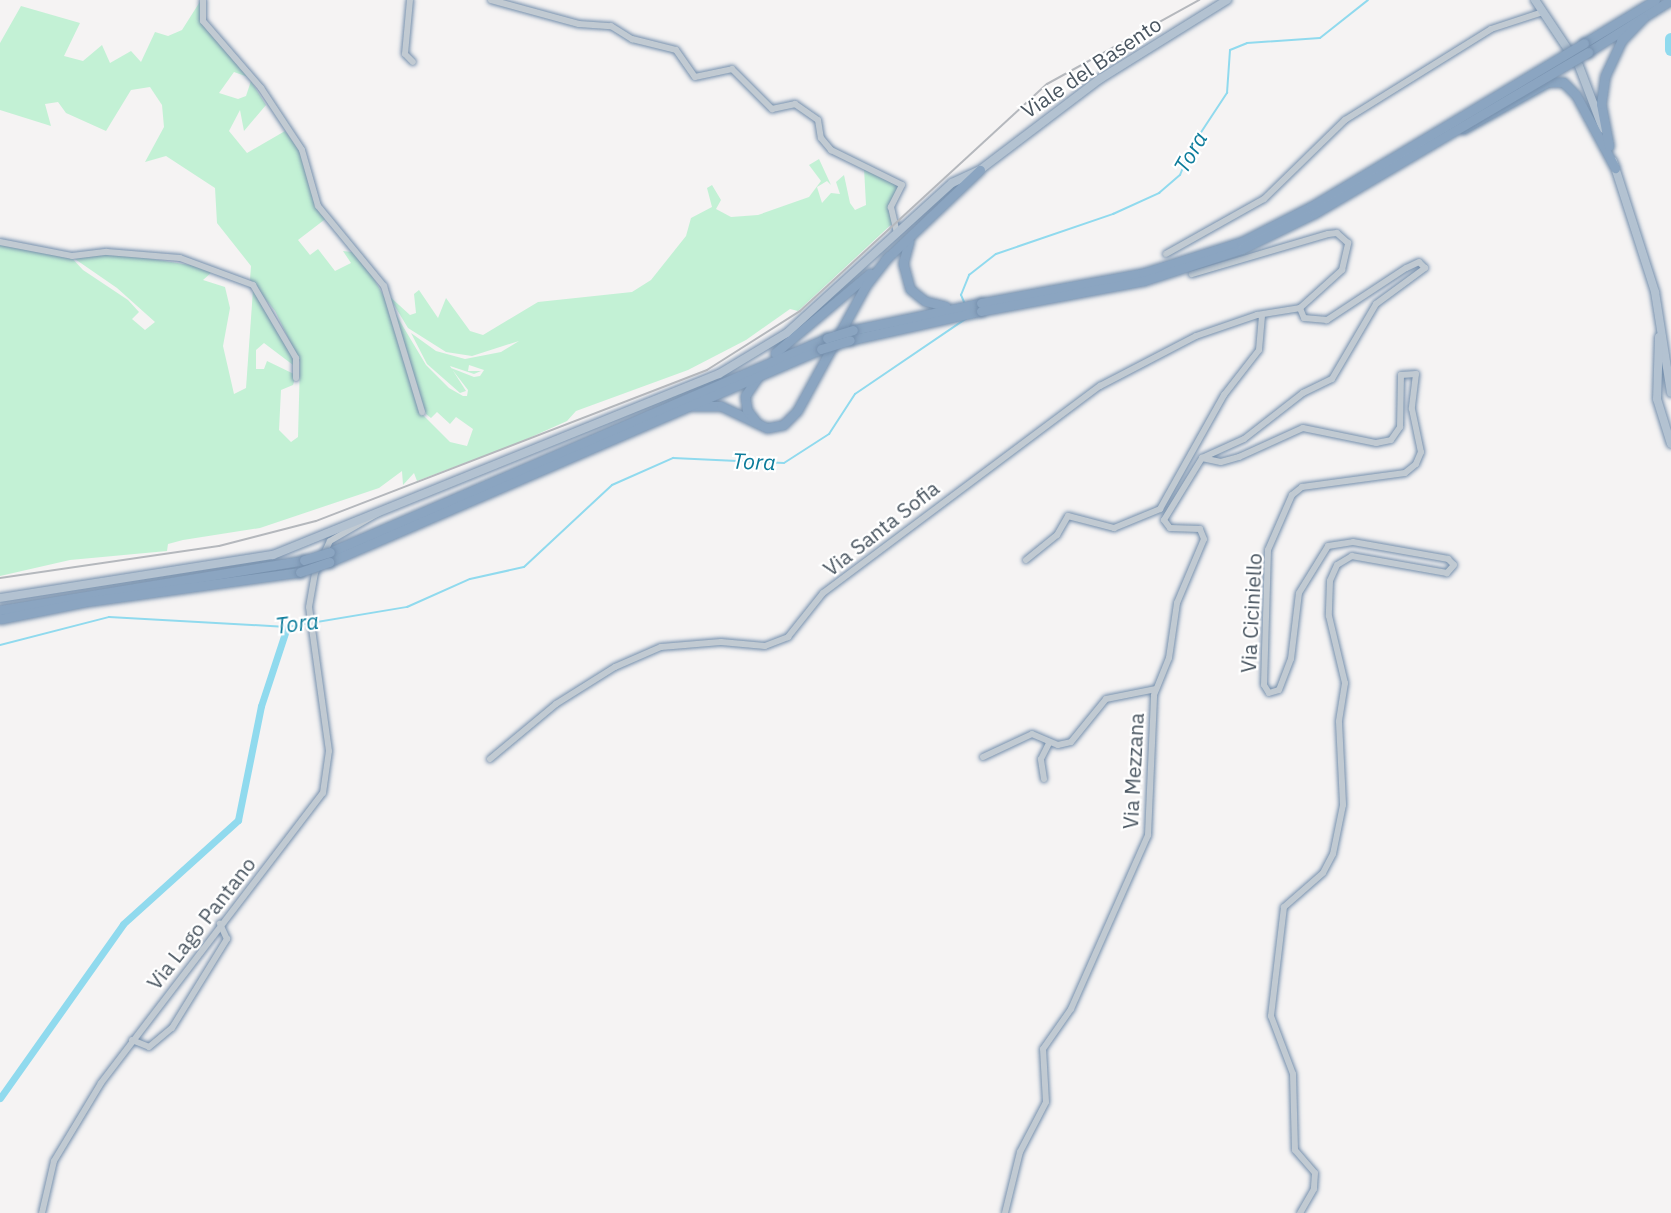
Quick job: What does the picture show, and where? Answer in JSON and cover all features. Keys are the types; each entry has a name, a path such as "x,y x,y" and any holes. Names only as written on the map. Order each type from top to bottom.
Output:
{"highway":[{"path":"1609,146 1602,112 1605,76 1621,41 1641,14 1655,0"},
{"path":"0,610 304,560 330,552 750,368 827,338 1208,263 1316,213 1447,135 1641,14 1671,0"},
{"path":"944,314 960,307 1143,273 1241,242 1312,206 1586,48"},
{"path":"1447,135 1556,80 1576,95 1615,168"},
{"path":"750,368 798,338 915,233 980,170"},
{"path":"915,233 903,263 910,288 934,305 960,307"},
{"path":"624,433 704,404 721,406 761,427 783,425 797,411 866,285 889,256"},
{"path":"0,619 84,602 300,572 329,562 786,361 821,349 851,335"},
{"path":"761,427 747,411 747,388 786,361"}],"main road":[{"name":"Viale del Basento","path":"0,598 147,571 257,561 744,361 811,313 897,229 952,183 980,170 1100,79 1227,0"},
{"path":"1535,0 1582,72 1609,146 1653,282 1671,393"},
{"path":"1660,335 1656,390 1671,444"}],"street":[{"path":"203,0 203,21 261,88 302,150 318,206 384,286 422,412"},
{"path":"410,0 404,34 405,54 413,62"},
{"path":"491,0 579,24 611,26 632,39 676,50 695,77 732,69 772,109 795,104 818,120 821,138 831,150 902,185 891,207 897,229"},
{"path":"1178,259 1169,253 1264,199 1345,120 1491,29 1543,12"},
{"path":"1192,274 1337,233 1348,243 1342,270 1300,308 1304,318 1327,320 1406,268 1419,262 1425,268 1376,304 1332,379 1303,393 1244,439 1202,458"},
{"path":"0,242 72,256 107,252 180,258 253,285 296,358 296,378"},
{"name":"Via Santa Sofia","path":"489,759 556,704 615,667 661,647 721,642 765,646 788,637 823,593 1100,386 1196,336 1262,315 1300,308"},
{"path":"1160,509 1224,395 1259,350 1262,315"},
{"name":"Via Ciciniello","path":"1202,458 1221,462 1239,457 1303,428 1376,443 1391,440 1400,426 1401,375 1416,374 1412,409 1421,452 1416,464 1405,472 1342,486 1302,487 1292,495 1268,550 1264,685 1269,693 1279,690 1291,659 1299,593 1328,546 1353,542 1448,558 1454,565 1447,573 1352,556 1337,565 1330,581 1329,616 1345,684 1339,722 1343,805 1333,854 1323,873 1293,893 1284,907 1271,1016 1293,1074 1295,1150 1315,1173 1314,1189 1300,1213"},
{"name":"Via Mezzana","path":"1005,1213 1020,1152 1046,1102 1043,1049 1071,1009 1148,835 1156,689 1170,652 1177,603 1204,538 1200,530 1165,525 1202,458"},
{"path":"1026,560 1058,535 1068,516 1114,528 1160,509 1179,497"},
{"name":"Via Lago Pantano","path":"42,1213 48,1180 66,1138 132,1040 220,924 315,807 327,783 329,751 309,607 315,573 330,541 382,511"},
{"path":"983,758 1032,734 1049,742 1075,740 1113,695 1156,689"},
{"path":"1044,779 1041,759 1049,742"},
{"path":"132,1040 149,1047 172,1028 227,939 220,924"}],"green space":[{"path":"201,0 207,25 248,77 234,72 219,93 238,99 246,96 251,81 266,105 244,131 240,110 229,131 247,153 285,131 301,153 311,193 328,217 298,240 310,255 318,249 335,271 351,263 343,251 359,253 385,298 422,414 450,442 467,446 473,429 456,417 450,424 437,412 431,418 426,414 392,308 426,365 449,388 463,396 467,396 468,390 453,370 466,391 460,393 427,364 411,333 436,351 465,359 501,352 519,341 472,356 446,352 408,328 388,295 410,315 416,313 414,294 419,290 438,318 446,298 470,331 483,335 538,302 632,292 651,280 686,236 691,218 712,207 707,188 712,185 721,200 716,209 731,217 758,215 809,197 821,181 809,165 819,159 831,185 827,181 817,187 822,203 831,193 840,194 836,182 844,175 850,203 855,210 866,205 864,168 901,187 889,204 895,221 798,311 790,309 746,340 688,370 576,411 567,421 518,443 417,481 414,473 403,485 402,471 379,488 260,528 183,540 168,544 167,551 70,560 0,576 0,242 69,255 83,270 128,300 139,312 132,319 145,330 155,322 117,288 75,259 107,252 203,267 211,273 203,280 225,287 230,308 223,346 234,394 246,388 253,290 273,312 297,368 264,343 256,350 256,369 264,369 267,361 296,375 293,385 281,390 279,430 291,442 298,437 300,362 275,311 250,280 251,266 217,223 215,188 166,156 145,162 164,127 162,105 150,87 131,90 106,131 66,113 58,102 45,104 51,126 0,110 0,43 21,6 80,23 64,56 83,61 102,45 110,63 131,51 141,62 155,32 168,36 182,30","holes":["469,365 484,370 480,376 474,377 450,366 474,374 481,371 468,371"]}],"waterway":[{"name":"Tora","path":"964,302 961,295 969,275 996,254 1113,214 1159,193 1180,175 1192,146 1227,93 1230,50 1247,43 1320,38 1368,0"},
{"path":"1671,39 1671,50"},
{"name":"Tora","path":"0,645 109,617 287,627 407,607 470,579 524,567 612,485 673,458 784,463 829,434 855,394 967,318"},
{"path":"0,1098 123,924 238,820 261,706 287,627"}],"railway":[{"path":"0,578 219,546 316,521 707,370 800,311 1047,84 1199,0"}]}
